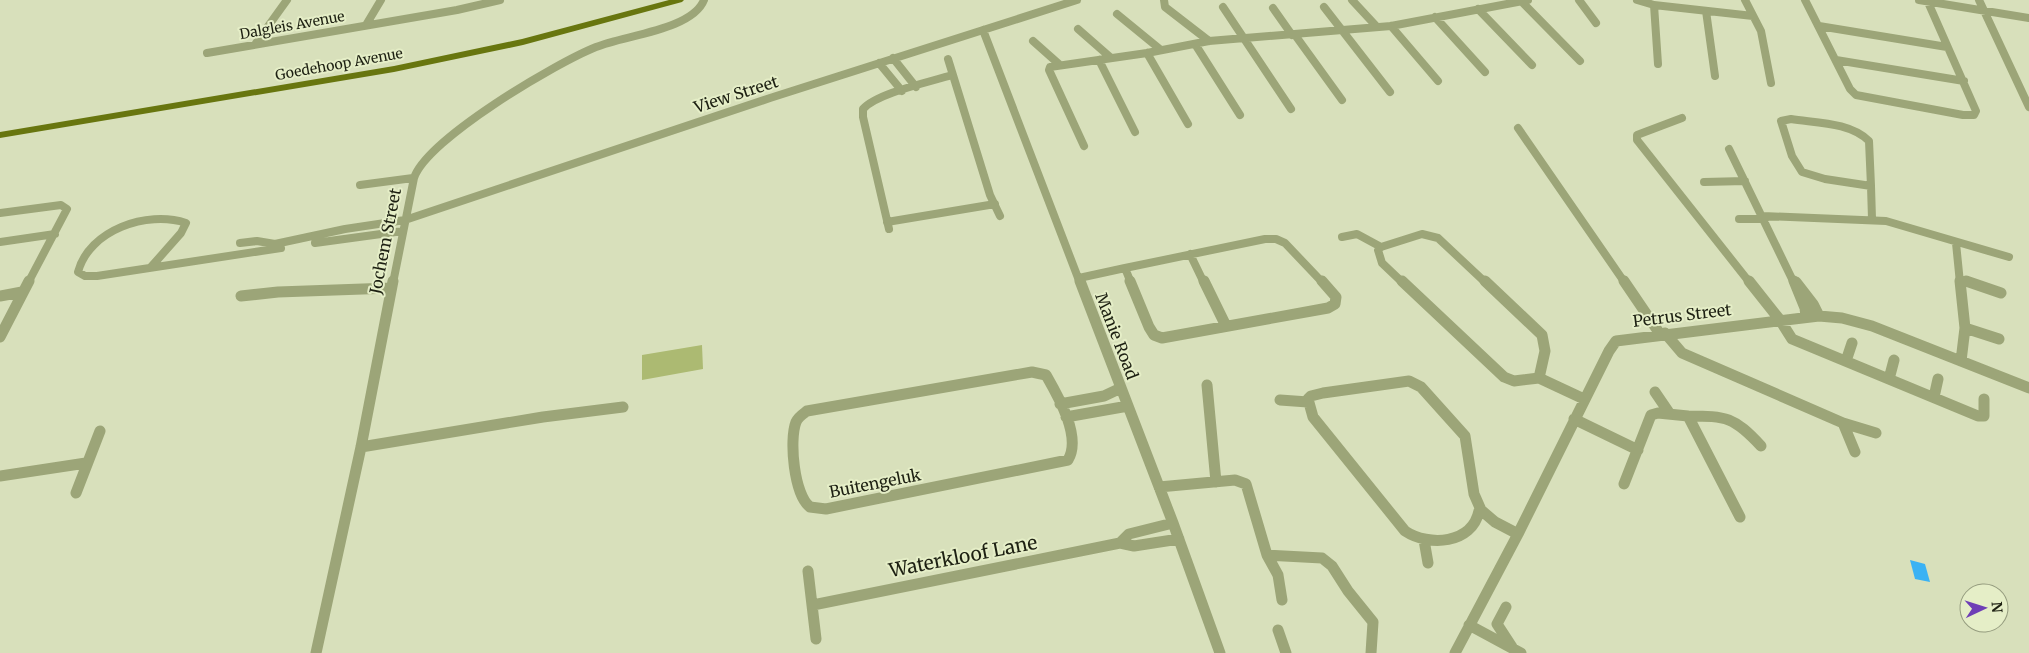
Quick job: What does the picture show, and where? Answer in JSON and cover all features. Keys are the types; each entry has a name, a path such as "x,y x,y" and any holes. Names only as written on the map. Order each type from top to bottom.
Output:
{"main road":[{"name":"Goedehoop Avenue","path":"0,135 394,69 523,42 679,0"}],"street":[{"path":"256,43 287,0"},
{"path":"366,25 381,0"},
{"name":"Dalgleis Avenue","path":"207,53 366,25 473,3 500,0"},
{"name":"Jochem Street","path":"316,653 361,447 414,178 422,163 432,153 514,91 579,54 598,46 684,20 700,9 704,0"},
{"name":"View Street","path":"240,243 258,241 275,244 345,229 405,220 893,58 1077,0"},
{"path":"1164,0 1163,4 1165,6 1209,41"},
{"path":"1352,0 1377,28"},
{"path":"1084,146 1049,70 1050,67 1147,53 1209,41 1377,28 1525,0 1580,61"},
{"path":"1579,0 1596,23"},
{"path":"1637,0 1654,5 1753,16"},
{"path":"1692,0 1696,9"},
{"path":"1746,0 1761,31 1771,83"},
{"path":"1805,0 1850,89 1856,95 1963,115 1974,115 1976,111 1947,47 1930,1"},
{"path":"1918,0 2029,18"},
{"path":"1979,0 2029,107"},
{"path":"1654,5 1658,64"},
{"path":"1223,7 1291,109"},
{"path":"1324,7 1390,92"},
{"path":"1273,8 1342,100"},
{"path":"1478,9 1532,64"},
{"path":"1706,11 1716,76"},
{"path":"1117,14 1161,50"},
{"path":"1435,17 1485,72"},
{"path":"1391,26 1438,81"},
{"path":"1819,26 1947,47"},
{"path":"1078,29 1110,57"},
{"name":"Manie Road","path":"983,30 1173,523 1220,653"},
{"path":"1032,41 1060,65"},
{"path":"1195,44 1240,115"},
{"path":"1147,53 1188,124"},
{"path":"893,58 916,87"},
{"path":"948,59 1000,216"},
{"path":"1099,60 1136,132"},
{"path":"1836,60 1964,81"},
{"path":"879,63 902,91"},
{"path":"952,75 874,101 865,107 862,113 888,225 995,204"},
{"path":"1682,118 1636,135 1637,140 1780,320 1793,340 1981,417 1984,416 1984,399"},
{"path":"1872,186 1814,176 1803,172 1796,165 1781,121 1791,118 1853,130 1864,135 1869,141 1872,186 1872,219"},
{"path":"1518,128 1662,334 1682,353 1843,423 1876,433"},
{"path":"1729,149 1792,278 1805,308 1806,317"},
{"path":"360,185 414,178"},
{"path":"1704,182 1745,181"},
{"path":"0,213 61,205 66,206 66,214 22,292 0,338"},
{"path":"151,268 181,233 186,223 173,218 160,219 114,230 96,240 83,255 78,272 85,276 97,276 403,231"},
{"path":"1739,219 1872,219 1900,224 1956,243 2009,257"},
{"path":"1342,237 1349,233 1358,234 1381,246 1422,234 1438,238 1542,335 1546,344 1546,351 1539,378"},
{"path":"0,242 55,234"},
{"path":"1079,278 1124,267 1265,239 1276,239 1285,244 1336,297 1335,304 1328,308 1167,338 1154,335 1124,267"},
{"path":"1956,243 1962,280 1965,328 1961,361"},
{"path":"1381,246 1378,250 1382,262 1498,371 1514,381 1539,378 1584,399"},
{"path":"1190,254 1226,326"},
{"path":"1792,278 1813,304 1819,316"},
{"path":"1962,280 2002,293"},
{"path":"241,296 280,291 354,291 391,288"},
{"path":"0,296 22,292"},
{"name":"Petrus Street","path":"1455,653 1518,534 1584,399 1616,341 1819,316 1858,321 2029,388"},
{"path":"1965,328 1999,339"},
{"path":"1846,362 1852,343"},
{"path":"1889,379 1894,360"},
{"name":"Buitengeluk","path":"1032,372 1046,375 1066,417 1074,450 1072,457 1061,463 826,509 813,509 804,502 797,488 793,434 795,424 807,411 1032,372"},
{"path":"1934,397 1938,379"},
{"path":"1403,380 1418,385 1465,436 1473,489 1479,511 1476,522 1452,540 1446,542 1416,539 1405,532 1313,417 1308,399 1315,395 1403,380"},
{"path":"1207,386 1216,482"},
{"path":"1060,404 1104,396 1121,388"},
{"path":"1655,392 1670,414"},
{"path":"1280,400 1308,402"},
{"path":"1066,417 1128,406"},
{"path":"361,447 543,417 623,407"},
{"path":"1624,484 1651,415 1658,413 1727,417 1740,424 1761,446"},
{"path":"1688,416 1740,517"},
{"path":"1574,419 1638,450"},
{"path":"1843,423 1855,452"},
{"path":"76,493 100,430"},
{"path":"0,476 86,463"},
{"path":"1159,488 1235,480 1246,484 1250,490 1267,555 1278,575 1282,600"},
{"path":"1479,511 1490,520 1518,534"},
{"name":"Waterkloof Lane","path":"1120,543 1129,534 1173,523"},
{"name":"Waterkloof Lane","path":"812,605 1120,543 1134,546 1179,539"},
{"path":"1424,540 1428,563"},
{"path":"1267,555 1322,558 1332,566 1348,591 1373,622 1371,653"},
{"path":"808,571 816,639"},
{"path":"1506,607 1496,624 1514,651"},
{"path":"1469,625 1514,651"},
{"path":"1278,630 1286,653"}],"green space":[{"path":"702,345 703,369 642,380 642,355"}],"water":[{"path":"1910,560 1925,564 1930,582 1915,579"}]}
